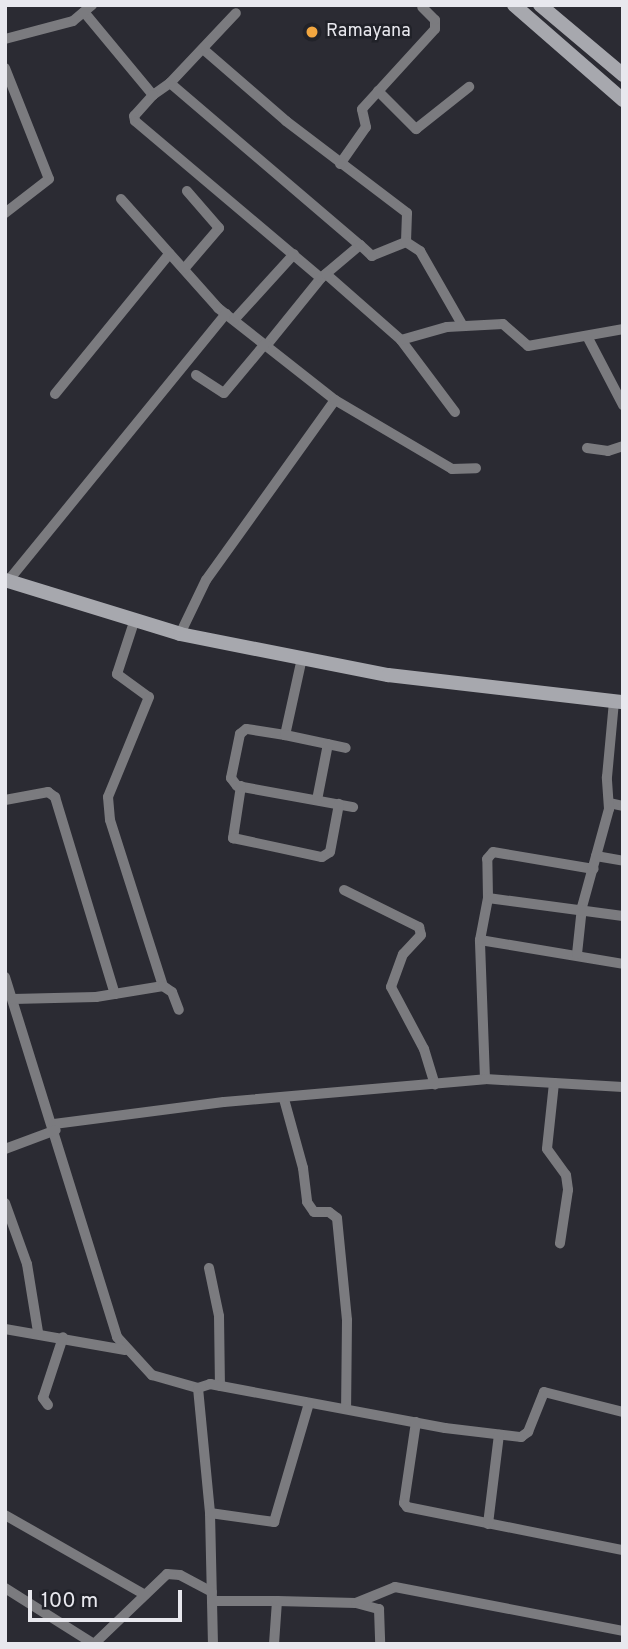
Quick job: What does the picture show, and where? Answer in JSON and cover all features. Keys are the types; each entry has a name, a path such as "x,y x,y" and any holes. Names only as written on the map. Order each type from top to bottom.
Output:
{"main road":[{"path":"514,5 623,100"},
{"path":"540,5 623,75"},
{"path":"7,581 180,634 388,675 619,701"}],"street":[{"path":"340,164 366,127 361,111 435,29 435,20 422,7"},
{"path":"5,39 58,26 88,9 153,95"},
{"path":"236,13 170,83 153,95 134,116 135,121 401,340 455,412"},
{"path":"202,49 340,164 407,213 406,242"},
{"path":"5,68 49,179 5,213"},
{"path":"170,83 370,256 406,242"},
{"path":"379,91 416,129 469,87"},
{"path":"184,269 219,228 187,191"},
{"path":"121,199 230,317 335,400 452,469 477,468"},
{"path":"406,242 420,250 463,326"},
{"path":"196,375 222,394 324,276 360,245"},
{"path":"55,394 169,254"},
{"path":"7,581 230,317 294,254"},
{"path":"401,340 424,331 503,324 528,345 588,338 623,329"},
{"path":"588,338 623,405"},
{"path":"180,634 206,580 335,400"},
{"path":"587,449 608,451 623,446"},
{"path":"134,622 117,674 149,697 108,797 108,808 163,986 172,992 179,1010"},
{"path":"285,735 302,657"},
{"path":"577,954 582,907 609,803 619,701"},
{"path":"346,747 246,729 240,734 231,778 241,786 353,807"},
{"path":"317,800 328,744"},
{"path":"241,786 233,838 322,857 330,852 339,804"},
{"path":"5,800 48,792 55,797 115,994"},
{"path":"609,803 623,806"},
{"path":"485,1079 480,940 488,898 487,859 492,852 594,869"},
{"path":"596,856 623,861"},
{"path":"344,890 419,927 421,935 403,954 391,987 424,1049 435,1084"},
{"path":"488,898 582,907 623,916"},
{"path":"480,940 577,954 623,964"},
{"path":"5,977 125,1350 152,1375 198,1388 220,1386 416,1422 521,1437 528,1432 544,1392 623,1412"},
{"path":"13,999 115,994 163,986"},
{"path":"5,1149 55,1127 224,1102 284,1099 485,1079 623,1087"},
{"path":"554,1083 547,1149 566,1175 568,1190 559,1243"},
{"path":"284,1099 303,1168 307,1202 314,1212 329,1212 337,1218 347,1320 346,1409"},
{"path":"5,1203 27,1264 38,1332"},
{"path":"209,1268 219,1316 220,1386"},
{"path":"6,1330 38,1332 125,1350"},
{"path":"48,1405 43,1398 63,1337"},
{"path":"198,1388 210,1513 213,1644"},
{"path":"210,1513 274,1522 309,1403"},
{"path":"416,1422 404,1503 412,1510 623,1550"},
{"path":"488,1524 499,1435"},
{"path":"5,1515 145,1595"},
{"path":"5,1588 94,1644 167,1574 180,1575 212,1596 277,1601 356,1602 381,1611 380,1644"},
{"path":"356,1602 395,1587 623,1631"},
{"path":"274,1644 277,1601"}],"place":[{"name":"Ramayana","path":"312,32"}]}
